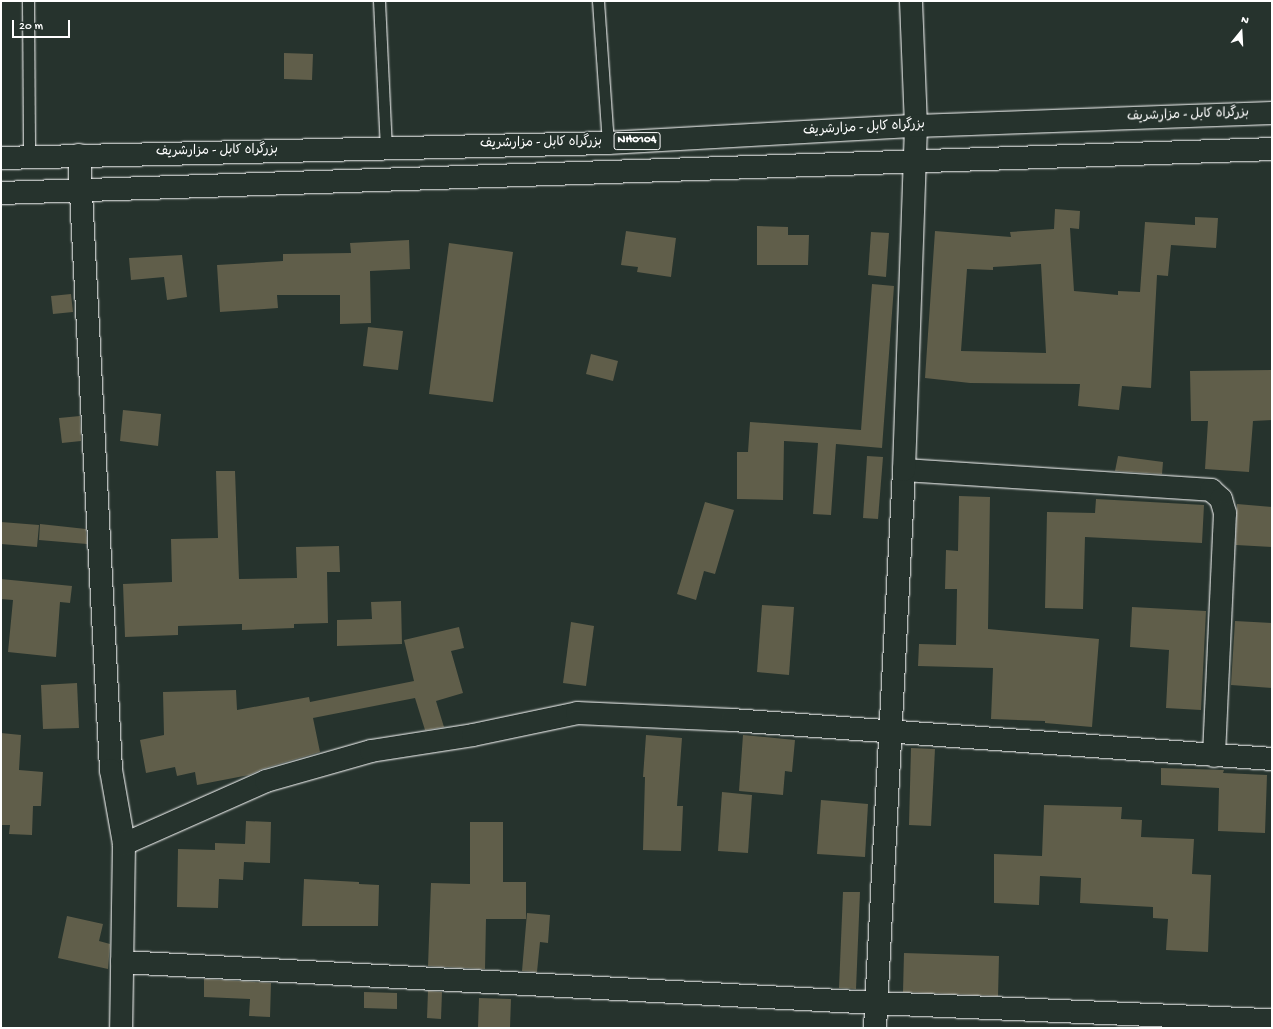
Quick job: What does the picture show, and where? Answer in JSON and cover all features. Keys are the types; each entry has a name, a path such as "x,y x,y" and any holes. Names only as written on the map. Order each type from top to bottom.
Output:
{"main road":[{"path":"875,1028 889,732 904,470 915,162 916,126 911,1"},
{"name":"بزرگراه کابل - مزارشریف","path":"1,158 608,143 916,126 1272,113"},
{"name":"NH0104","path":"1,193 1272,149"},
{"path":"79,155 111,770 124,844 121,1028"},
{"path":"904,470 1211,490 1220,499 1225,513 1214,756"},
{"path":"124,844 266,781 371,751 473,735 577,713 732,720 1272,759"},
{"path":"122,962 876,1002 1272,1020"}],"lane":[{"path":"28,1 29,157"},
{"path":"379,1 386,148"},
{"path":"598,1 608,143"}],"building":[{"path":"284,53 313,54 312,80 284,79"},
{"path":"1055,209 1080,211 1079,229 1070,228 1074,291 1118,295 1118,291 1140,292 1145,222 1195,225 1195,217 1218,218 1216,248 1171,245 1168,276 1157,275 1151,388 1122,386 1119,410 1078,406 1080,384 970,383 925,378 935,231 1011,237 1010,232 1054,229","holes":["1041,264 1046,353 961,351 967,269 993,270 993,267"]},
{"path":"757,226 788,227 788,235 809,235 808,265 757,265"},
{"path":"626,231 676,238 671,277 637,272 638,267 621,265"},
{"path":"871,232 889,233 886,277 868,275"},
{"path":"409,240 410,269 370,271 371,323 340,324 340,295 277,295 278,308 220,312 217,265 283,261 283,254 351,253 350,243"},
{"path":"449,243 513,252 493,402 429,394"},
{"path":"182,255 187,297 167,300 164,277 131,280 129,258"},
{"path":"872,284 894,286 882,448 836,444 831,515 813,514 818,443 784,441 783,500 737,499 737,452 748,452 750,422 861,430"},
{"path":"71,294 73,312 53,314 51,296"},
{"path":"368,327 403,331 398,370 363,366"},
{"path":"591,354 618,361 613,381 586,374"},
{"path":"1272,370 1272,420 1253,421 1249,472 1205,469 1208,421 1191,421 1190,371"},
{"path":"123,410 161,414 158,446 120,441"},
{"path":"80,416 81,441 62,443 59,418"},
{"path":"867,456 883,457 878,519 863,518"},
{"path":"1118,456 1163,462 1162,474 1115,471"},
{"path":"216,471 235,471 239,579 297,578 296,547 339,546 340,572 327,572 328,623 294,624 294,628 242,630 242,624 178,626 178,635 125,637 123,584 172,582 171,539 218,538"},
{"path":"959,496 990,497 988,629 1099,639 1092,727 1045,723 1045,721 991,719 993,668 918,666 919,644 956,645 957,589 945,589 946,550 958,551"},
{"path":"1096,499 1204,505 1202,543 1085,537 1083,609 1045,608 1047,512 1095,513"},
{"path":"705,502 734,510 715,574 704,571 696,600 677,594"},
{"path":"1237,504 1272,507 1272,547 1236,545"},
{"path":"1,522 39,525 37,547 1,544"},
{"path":"40,524 86,529 87,544 39,540"},
{"path":"1,579 72,586 70,603 60,602 56,657 8,652 13,600 1,599"},
{"path":"401,601 402,644 337,646 337,620 372,619 371,602"},
{"path":"762,605 794,607 789,675 757,672"},
{"path":"1132,607 1206,611 1201,710 1166,708 1169,650 1130,647"},
{"path":"1235,621 1272,623 1272,688 1231,685"},
{"path":"571,622 594,626 586,686 563,683"},
{"path":"459,627 464,648 451,651 463,693 436,701 444,727 425,730 415,698 313,718 320,752 262,769 249,775 197,785 195,772 177,776 175,767 146,773 140,740 164,735 163,692 236,690 237,710 309,697 310,702 414,681 404,640"},
{"path":"77,683 79,728 43,729 41,685"},
{"path":"1,733 21,735 19,770 43,772 41,806 33,806 32,835 9,834 10,825 1,825"},
{"path":"646,735 682,738 677,806 683,806 681,851 643,850 645,777 643,777"},
{"path":"743,735 795,740 792,772 785,771 783,795 739,791"},
{"path":"911,748 935,749 931,826 909,825"},
{"path":"1161,768 1224,770 1223,773 1267,775 1265,833 1218,831 1219,788 1161,785"},
{"path":"722,792 752,795 748,853 718,851"},
{"path":"821,800 868,804 865,857 817,854"},
{"path":"1044,805 1122,807 1121,819 1142,820 1141,837 1194,839 1192,874 1211,875 1208,952 1166,950 1168,919 1153,918 1153,907 1080,903 1081,878 1040,876 1039,905 994,903 994,854 1042,856"},
{"path":"246,821 271,822 270,863 244,862 243,880 219,879 218,908 177,907 178,849 215,850 215,843 245,844"},
{"path":"470,822 503,822 503,882 526,882 526,919 486,919 485,969 428,966 431,883 470,884"},
{"path":"304,879 359,882 359,884 379,885 378,926 302,926"},
{"path":"843,892 860,892 856,989 839,988"},
{"path":"527,913 550,915 548,943 540,942 537,972 522,971"},
{"path":"67,916 103,924 99,941 110,944 108,969 58,958"},
{"path":"904,953 999,956 998,996 903,992"},
{"path":"204,979 271,983 270,1017 249,1016 250,999 204,997"},
{"path":"428,991 442,992 441,1019 427,1018"},
{"path":"364,992 397,993 397,1009 364,1008"},
{"path":"479,998 511,999 510,1028 478,1028"}]}
